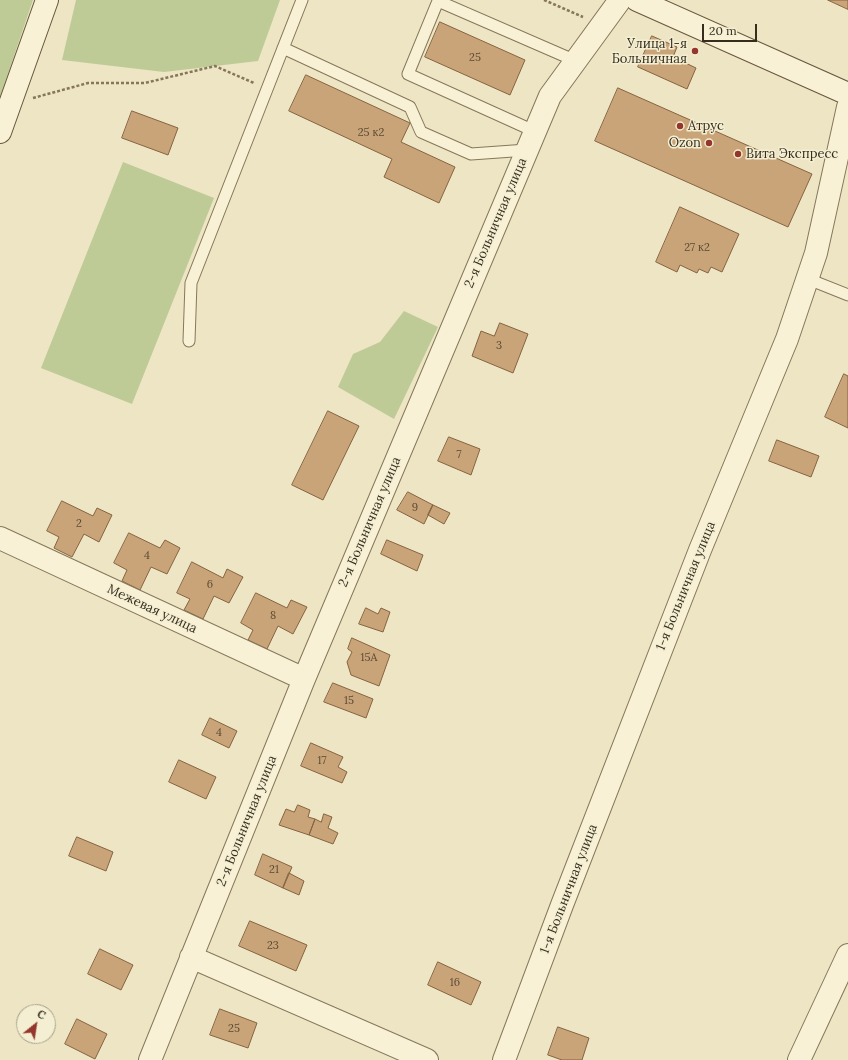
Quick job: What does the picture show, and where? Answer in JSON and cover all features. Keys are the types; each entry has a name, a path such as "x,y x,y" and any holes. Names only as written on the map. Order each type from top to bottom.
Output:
{"street":[{"path":"0,132 47,0"},
{"name":"2-я Больничная улица","path":"150,1060 304,679 530,140 550,96 620,0"},
{"path":"637,0 848,94"},
{"name":"1-я Больничная улица","path":"504,1060 700,550 787,339 816,253 848,107"},
{"name":"Межевая улица","path":"0,538 304,679"},
{"path":"799,1060 848,955"},
{"path":"191,957 427,1060"}],"lane":[{"path":"188,341 191,284 302,0"},
{"path":"530,140 408,74 438,1 576,61"},
{"path":"283,48 410,107 421,132 471,154 530,140"},
{"path":"808,279 848,295"}],"path":[{"path":"544,0 602,25"},
{"path":"9,105 88,83 145,83 215,66 267,89"}],"green space":[{"path":"0,0 33,0 0,97"},
{"path":"76,0 280,0 258,61 164,72 62,60"},
{"path":"123,162 214,198 132,404 41,368"},
{"path":"404,311 438,327 394,419 338,387 353,354 380,342"}],"building":[{"path":"828,0 848,0 848,9"},
{"path":"440,22 525,60 510,95 425,57"},
{"path":"652,36 677,47 673,57 696,68 687,89 638,67"},
{"path":"306,75 410,123 401,142 455,167 439,203 384,177 392,159 289,111"},
{"path":"618,88 812,174 788,227 595,141"},
{"path":"132,111 178,128 168,155 122,138"},
{"path":"680,207 739,234 722,272 711,267 708,273 699,269 697,273 680,265 677,272 656,262"},
{"path":"500,323 528,334 513,373 472,356 481,331 494,336"},
{"path":"844,374 848,376 848,428 825,417"},
{"path":"328,411 359,426 323,500 292,485"},
{"path":"449,437 480,449 471,475 438,461"},
{"path":"777,440 819,456 811,477 769,461"},
{"path":"408,492 433,505 424,524 397,510"},
{"path":"62,501 93,516 97,508 112,515 99,542 84,534 72,557 54,548 59,537 47,531"},
{"path":"433,505 450,513 444,524 428,515"},
{"path":"129,533 160,548 165,540 180,548 167,574 151,567 140,590 122,581 127,570 114,563"},
{"path":"387,540 423,555 417,571 381,554"},
{"path":"192,562 223,578 227,569 243,577 229,603 214,596 203,619 184,610 190,599 177,593"},
{"path":"256,593 287,608 291,600 307,607 293,634 278,626 267,649 248,640 253,630 241,623"},
{"path":"366,608 378,614 381,608 390,612 383,632 359,624"},
{"path":"352,638 390,655 379,686 351,675 347,662 352,652 348,649"},
{"path":"333,683 373,699 366,718 324,702"},
{"path":"210,718 237,731 229,748 202,735"},
{"path":"311,743 343,757 338,767 347,772 342,783 301,766"},
{"path":"179,760 216,777 206,799 169,782"},
{"path":"298,805 310,810 308,817 315,819 309,835 279,825 286,809 294,812"},
{"path":"324,814 332,817 328,828 338,833 333,844 309,835 315,819 321,822"},
{"path":"77,837 113,852 106,871 69,856"},
{"path":"263,854 292,867 283,888 255,875"},
{"path":"289,873 304,881 299,895 283,888"},
{"path":"250,921 307,945 296,971 239,946"},
{"path":"100,949 133,965 121,990 88,974"},
{"path":"438,962 481,982 471,1005 428,985"},
{"path":"220,1009 257,1023 248,1048 210,1035"},
{"path":"77,1019 107,1034 95,1059 65,1044"},
{"path":"558,1027 589,1038 582,1060 562,1060 548,1055"}],"place":[{"name":"Улица 1-я Больничная","path":"695,51"},
{"name":"Атрус","path":"680,126"},
{"name":"Ozon","path":"709,143"},
{"name":"Вита Экспресс","path":"738,154"}]}
